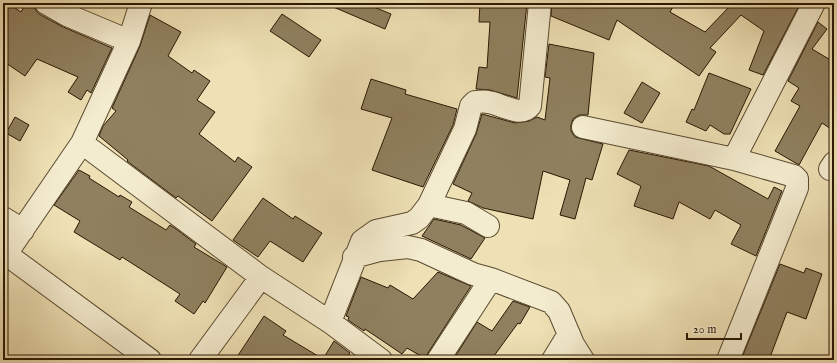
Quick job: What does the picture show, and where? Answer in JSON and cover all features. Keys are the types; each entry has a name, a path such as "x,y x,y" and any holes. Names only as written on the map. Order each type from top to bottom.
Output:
{"street":[{"path":"46,3 67,15 129,41"},
{"path":"141,3 129,41 82,143 23,230 4,253 150,360"},
{"path":"330,322 357,250 376,231 412,223 419,218 429,205 464,128 471,106 475,102 486,101 522,111 528,109 530,106 540,3"},
{"path":"734,159 814,3"},
{"path":"583,127 734,159 794,176 798,183 728,360"},
{"path":"82,143 260,277 330,322 381,360"},
{"path":"429,205 460,210 488,226"},
{"path":"3,218 23,230"},
{"path":"357,250 380,250 408,247 421,250 472,274 491,279 550,302 559,311 583,360"},
{"path":"200,360 260,277"},
{"path":"438,360 491,279"},
{"path":"553,360 569,334"}],"building":[{"path":"3,3 8,3 21,12 26,3 34,3 35,9 39,14 61,26 112,48 91,93 87,90 81,100 68,92 78,77 37,59 25,76 3,61"},
{"path":"324,3 364,3 391,14 385,29"},
{"path":"480,3 527,3 517,98 490,90 476,89 479,67 487,68 490,22 479,22"},
{"path":"552,3 675,3 670,12 705,32 729,7 724,3 800,4 763,75 749,70 764,31 741,15 710,48 716,52 699,76 617,20 609,40 551,16"},
{"path":"282,14 321,40 309,57 270,31"},
{"path":"150,15 181,32 168,56 192,73 194,70 210,81 197,100 215,112 199,134 235,162 238,157 252,167 212,221 178,196 176,198 127,161 128,160 99,136 103,126 116,111 112,108 140,46"},
{"path":"818,22 827,29 812,49 834,62 834,131 822,123 799,165 775,151 800,106 791,101 799,88 788,81"},
{"path":"549,44 594,53 588,115 579,115 573,119 571,131 575,137 603,144 592,180 586,178 575,219 560,215 570,180 543,171 533,219 483,208 468,201 472,193 453,184 476,134 482,114 515,123 529,121 537,117 545,120 550,78 545,77"},
{"path":"709,73 751,89 730,134 724,134 710,125 706,131 686,122 692,109 694,110"},
{"path":"371,79 406,90 405,94 457,109 453,125 423,187 372,170 392,118 361,109"},
{"path":"642,82 660,93 642,123 624,113"},
{"path":"15,117 29,125 20,141 6,133"},
{"path":"629,150 709,166 768,199 774,187 782,191 756,256 731,244 741,225 715,210 710,219 679,202 673,219 634,206 641,186 617,174"},
{"path":"79,170 119,197 120,195 132,202 129,207 166,230 170,225 196,244 194,247 227,267 205,303 203,301 194,314 175,301 180,294 122,257 120,260 74,232 80,221 54,205"},
{"path":"263,198 293,219 295,216 322,233 303,262 270,241 258,257 233,240"},
{"path":"434,219 461,225 485,238 471,259 422,236"},
{"path":"780,264 804,273 806,268 822,274 806,319 787,312 769,360 741,360"},
{"path":"438,272 471,286 428,353 426,359 407,348 402,354 365,329 364,331 348,320 349,317 346,316 361,277 388,288 390,285 413,299"},
{"path":"513,301 530,307 520,324 518,323 491,360 453,360 477,322 492,331"},
{"path":"264,316 286,331 283,335 323,359 334,341 350,353 346,360 235,360"}]}
